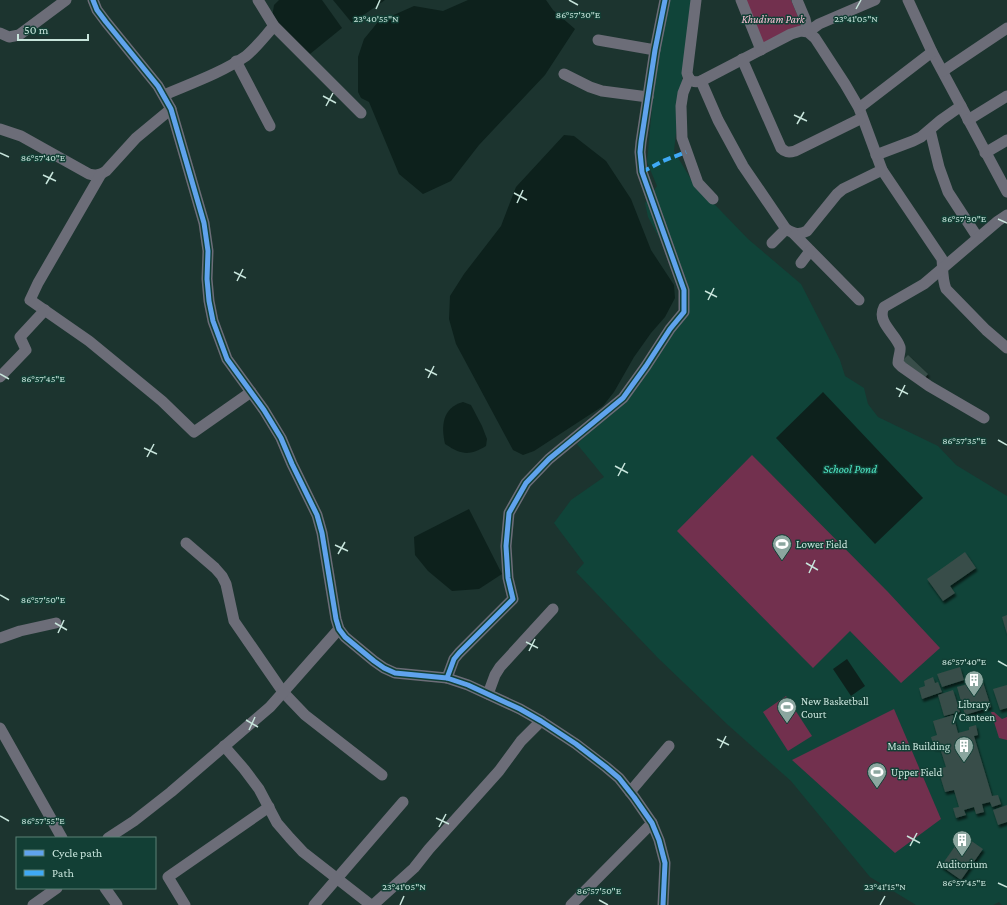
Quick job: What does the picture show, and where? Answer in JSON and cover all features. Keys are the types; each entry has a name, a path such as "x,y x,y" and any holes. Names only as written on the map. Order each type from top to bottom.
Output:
{"street":[{"path":"0,33 9,37 19,35 66,0"},
{"path":"93,0 97,10 164,95 171,109 204,223 208,251 207,279 209,301 213,321 227,360 264,410 281,438 317,516 322,533 336,619 339,629 374,661 395,673 447,678 468,685 520,709 541,721 606,766 619,778 630,792 652,824 659,840 665,863 663,905"},
{"path":"258,0 274,26 362,113"},
{"path":"447,678 454,659 458,654 514,599 508,578 506,546 509,513 526,483 549,459 623,398 670,329 684,312 684,290 642,172 640,152 655,50 665,0"},
{"path":"696,0 687,73 692,82 701,81 791,34 801,31 808,32 815,38 845,84 861,113 882,170 942,259 943,281 946,289 968,313 1005,343"},
{"path":"741,0 761,50"},
{"path":"797,0 805,19 808,32"},
{"path":"808,32 819,24 855,4 875,0"},
{"path":"908,0 932,52 1007,192"},
{"path":"164,95 223,70 253,49 274,26"},
{"path":"943,71 1007,28"},
{"path":"598,40 655,50"},
{"path":"742,59 781,148 790,153 861,113 932,52"},
{"path":"236,61 270,126"},
{"path":"564,74 590,87 602,91 648,97"},
{"path":"689,78 683,93 681,106 682,138 698,183 713,199"},
{"path":"701,81 718,120 743,166 789,231 859,300"},
{"path":"968,120 1007,96"},
{"path":"876,155 912,141 930,130 961,106"},
{"path":"0,129 21,136 95,176 106,171 136,138 171,109"},
{"path":"930,130 939,167 948,192 978,238"},
{"path":"985,153 1007,140"},
{"path":"772,243 789,231 801,234 807,231 837,194 843,189 882,170"},
{"path":"101,174 38,283 30,300 89,341 162,401 194,432 251,392"},
{"path":"984,418 929,386 898,363 900,348 882,318 881,312 884,307 924,284 1007,215"},
{"path":"801,263 810,251"},
{"path":"0,377 26,350 20,337 45,310"},
{"path":"186,543 222,576 226,584 234,621 283,692 312,720 382,775"},
{"path":"488,694 495,675 505,661 553,609"},
{"path":"0,638 20,631 56,623"},
{"path":"110,837 140,817 270,707 339,629"},
{"path":"224,746 259,789 277,824 303,852 372,905 414,868 521,742 541,721"},
{"path":"0,728 61,837"},
{"path":"630,792 669,746"},
{"path":"314,905 403,802"},
{"path":"185,905 168,877 269,807"},
{"path":"571,905 652,824"},
{"path":"33,905 46,901 56,889"},
{"path":"106,889 117,905"}],"shaded area":[{"path":"667,0 691,0 674,151 692,181 748,239 801,284 840,360 845,376 864,388 868,404 878,417 938,446 956,465 1007,496 1007,905 1002,905 999,902 993,905 916,905 870,877 791,781 728,725 658,658 576,572 584,563 554,523 571,500 604,477 577,444 629,394 687,298 663,245 648,217 645,203 657,186 647,162 653,96"}],"green space":[{"name":"Khudiram Park","path":"744,0 791,0 802,26 763,45"},
{"name":"Lower Field","path":"752,455 888,592 940,648 901,683 850,631 813,668 677,531"},
{"name":"New Basketball Court","path":"786,696 812,736 788,751 763,712"},
{"name":"Upper Field","path":"894,709 941,819 895,853 792,760"},
{"path":"991,712 994,712 1002,719 1007,717 1007,740 999,738"}],"water":[{"path":"279,0 322,0 342,28 310,54 272,18 274,5"},
{"path":"333,0 385,0 352,23"},
{"path":"468,0 546,0 553,10 575,29 545,75 479,145 451,181 423,194 399,174 369,102 361,98 358,92 358,57 364,39 378,22 414,6 443,11"},
{"path":"564,135 574,136 606,161 631,199 651,250 674,285 675,298 665,317 651,333 634,357 614,392 603,406 534,451 523,455 513,450 456,344 449,319 450,296 464,274 501,226 516,187"},
{"name":"School Pond","path":"823,392 923,498 875,544 776,438"},
{"path":"463,402 471,405 487,439 486,446 470,453 461,452 445,444 443,431 443,424 447,413 456,405"},
{"path":"469,509 502,574 479,589 452,591 428,571 415,555 414,537"},
{"path":"847,659 865,686 851,696 833,669"}],"building":[{"path":"908,355 928,374 923,380 902,361"},
{"path":"965,552 976,568 950,586 955,593 943,601 927,579"},
{"path":"1007,615 1007,634 1002,617"},
{"path":"960,667 964,680 942,687 937,674"},
{"name":"Library / Canteen","path":"981,676 991,707 965,715 957,687 968,684 967,680"},
{"path":"933,677 935,683 938,682 942,692 922,699 919,688 925,686 924,681"},
{"path":"1007,685 1007,708 1000,710 993,689"},
{"path":"953,690 960,712 944,716 938,695"},
{"name":"Main Building","path":"953,715 958,733 969,730 969,727 976,725 978,735 974,736 992,796 998,795 1001,804 992,807 990,802 982,804 984,812 976,814 974,807 964,810 966,815 956,818 953,808 959,807 954,790 945,792 938,769 946,767 940,748 934,748 931,737 937,735 933,721"},
{"path":"1007,805 1007,822 998,825 993,810"},
{"name":"Auditorium","path":"963,835 983,849 961,880 941,866"}],"marked path":[{"path":"642,172 663,161 686,152"}],"cycle path":[{"path":"93,0 97,10 106,22 158,86 171,109 204,223 208,251 207,279 209,301 213,321 227,359 264,410 281,438 317,515 322,533 336,619 339,629 345,637 374,661 395,673 447,678 468,685 520,709 576,744 619,778 652,823 659,840 665,863 663,905"},
{"path":"447,678 454,659 459,653 513,599 508,578 506,546 509,513 526,483 549,459 623,398 670,329 684,312 684,290 642,172 640,152 655,50 665,0"}],"place":[{"name":"Lower Field","path":"782,561"},
{"name":"Library / Canteen","path":"974,697"},
{"name":"New Basketball Court","path":"787,724"},
{"name":"Main Building","path":"964,763"},
{"name":"Upper Field","path":"877,789"},
{"name":"Auditorium","path":"962,857"}]}
